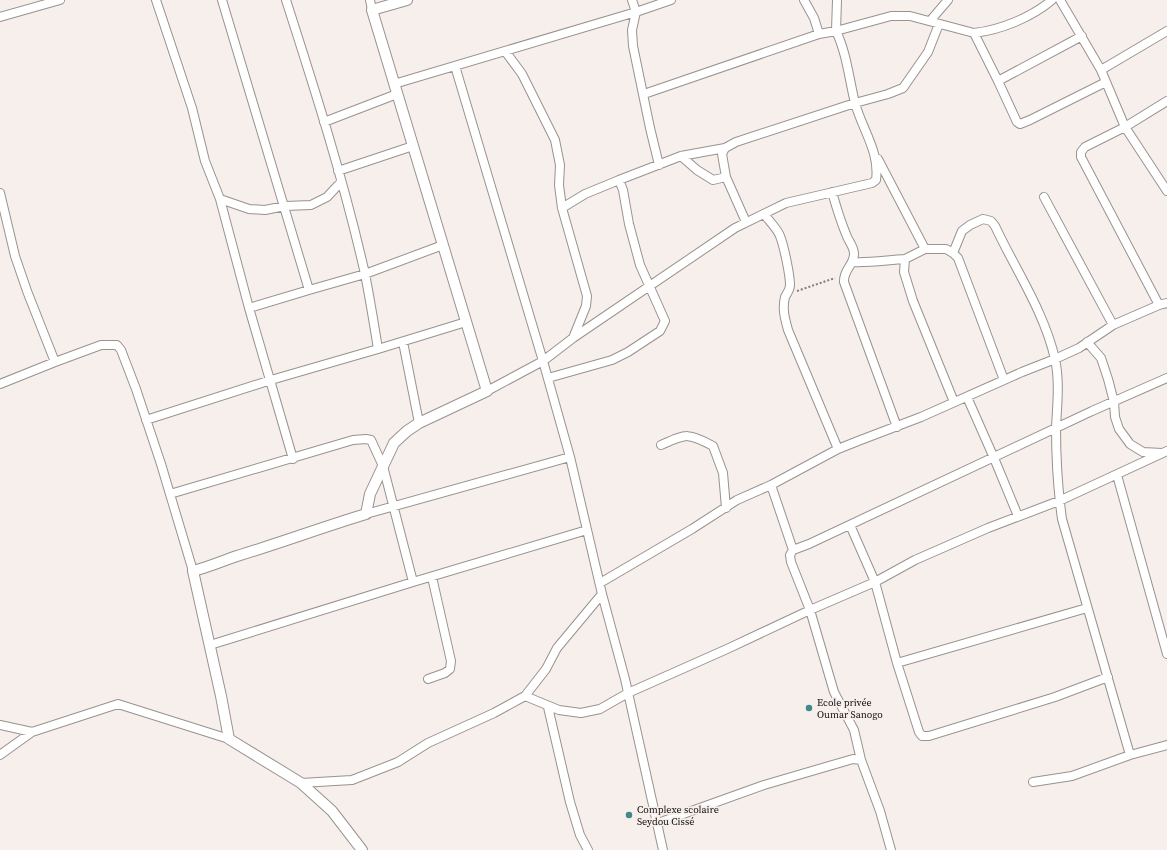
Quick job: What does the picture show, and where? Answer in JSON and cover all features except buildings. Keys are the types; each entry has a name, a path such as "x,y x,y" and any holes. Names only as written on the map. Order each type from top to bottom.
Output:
{"street":[{"path":"0,16 60,0"},
{"path":"156,0 192,108 206,161 220,199 249,308 293,459"},
{"path":"222,0 310,290"},
{"path":"286,0 341,182 365,274 378,349"},
{"path":"407,0 371,5 412,146 487,391"},
{"path":"632,0 636,12 632,30 633,46 659,164"},
{"path":"324,122 396,89 455,66 636,12 671,0"},
{"path":"804,0 814,18 819,34"},
{"path":"837,0 836,31 842,43 845,54 858,114 874,152 925,249"},
{"path":"930,21 948,0"},
{"path":"644,94 819,34 836,31 891,16 910,16 974,34 997,29 1033,13 1052,0"},
{"path":"1060,0 1101,70 1125,127 1167,191"},
{"path":"562,208 585,194 681,156 725,148 736,142 903,88 928,52 939,24"},
{"path":"1101,70 1167,31"},
{"path":"974,34 1017,122 1020,124 1106,82"},
{"path":"998,81 1082,36"},
{"path":"506,51 522,74 555,140 560,165 559,185 562,208 587,296 586,306 573,338"},
{"path":"455,66 570,456 602,594 628,693 663,850"},
{"path":"600,583 737,500 771,485 838,449 858,440 896,427 1055,359 1079,348 1113,325 1163,304 1082,157 1081,152 1085,148 1125,127 1167,101"},
{"path":"338,171 412,146"},
{"path":"725,148 722,154 726,178 746,222"},
{"path":"366,514 370,494 394,443 419,423 487,391 543,361 573,338 746,222 786,202 872,183 876,180 877,170 874,152"},
{"path":"681,156 697,170 713,180 726,178"},
{"path":"548,378 612,360 628,352 660,331 665,321 640,265 629,224 623,190 619,180"},
{"path":"220,199 249,209 265,210 285,206 311,205 327,197 341,182"},
{"path":"832,192 846,236 853,249 854,256 852,262 844,275 847,291 896,427"},
{"path":"0,193 15,256 55,362"},
{"path":"1044,197 1113,325"},
{"path":"764,214 780,235 790,278 790,288 783,306 784,317 788,330 838,449"},
{"path":"953,253 962,231 970,224 983,220 991,221 1027,288 1043,323 1055,359 1059,391 1056,428 1059,501 1062,519 1130,755"},
{"path":"249,308 365,274 443,245"},
{"path":"852,262 870,263 905,259 925,249 946,249 953,253 958,258 1004,380"},
{"path":"905,259 904,272 913,301 954,402"},
{"path":"146,420 271,380 403,342 466,322"},
{"path":"403,342 419,423"},
{"path":"1087,342 1101,358 1114,402 1115,417 1119,429 1130,444 1142,452 1165,452"},
{"path":"0,384 101,345 117,345 121,350 146,420 193,571 229,739"},
{"path":"891,850 880,811 861,760 854,730 834,692 810,610 791,562 790,555 793,550 1167,378"},
{"path":"967,397 1018,516"},
{"path":"661,445 681,436 690,435 712,446 723,473 726,508"},
{"path":"170,494 293,459 353,440 366,438 371,440 383,466 413,582"},
{"path":"525,696 548,707 559,710 581,713 600,709 628,693 875,582 922,557 988,528 1059,501 1165,452"},
{"path":"193,571 208,568 235,557 366,514 570,456"},
{"path":"1117,475 1167,654"},
{"path":"771,485 793,550"},
{"path":"850,524 875,582 897,664 919,732 922,736 929,736 1019,708 1108,677"},
{"path":"210,645 587,530"},
{"path":"428,680 445,673 450,669 451,661 432,577"},
{"path":"301,784 352,780 392,765 428,743 494,713 525,696 546,669 557,648 602,594"},
{"path":"897,664 1087,608"},
{"path":"0,755 32,732 118,704 229,739 301,784 332,811 362,850"},
{"path":"548,707 570,802 580,835 588,850"},
{"path":"0,725 32,732"},
{"path":"1033,782 1072,776 1130,755 1167,745"},
{"path":"658,823 764,785 841,761 853,759 861,760"}],"path":[{"path":"786,295 844,275"}],"place":[{"name":"Ecole privée Oumar Sanogo","path":"809,708"},
{"name":"Complexe scolaire Seydou Cissé","path":"629,815"}]}
